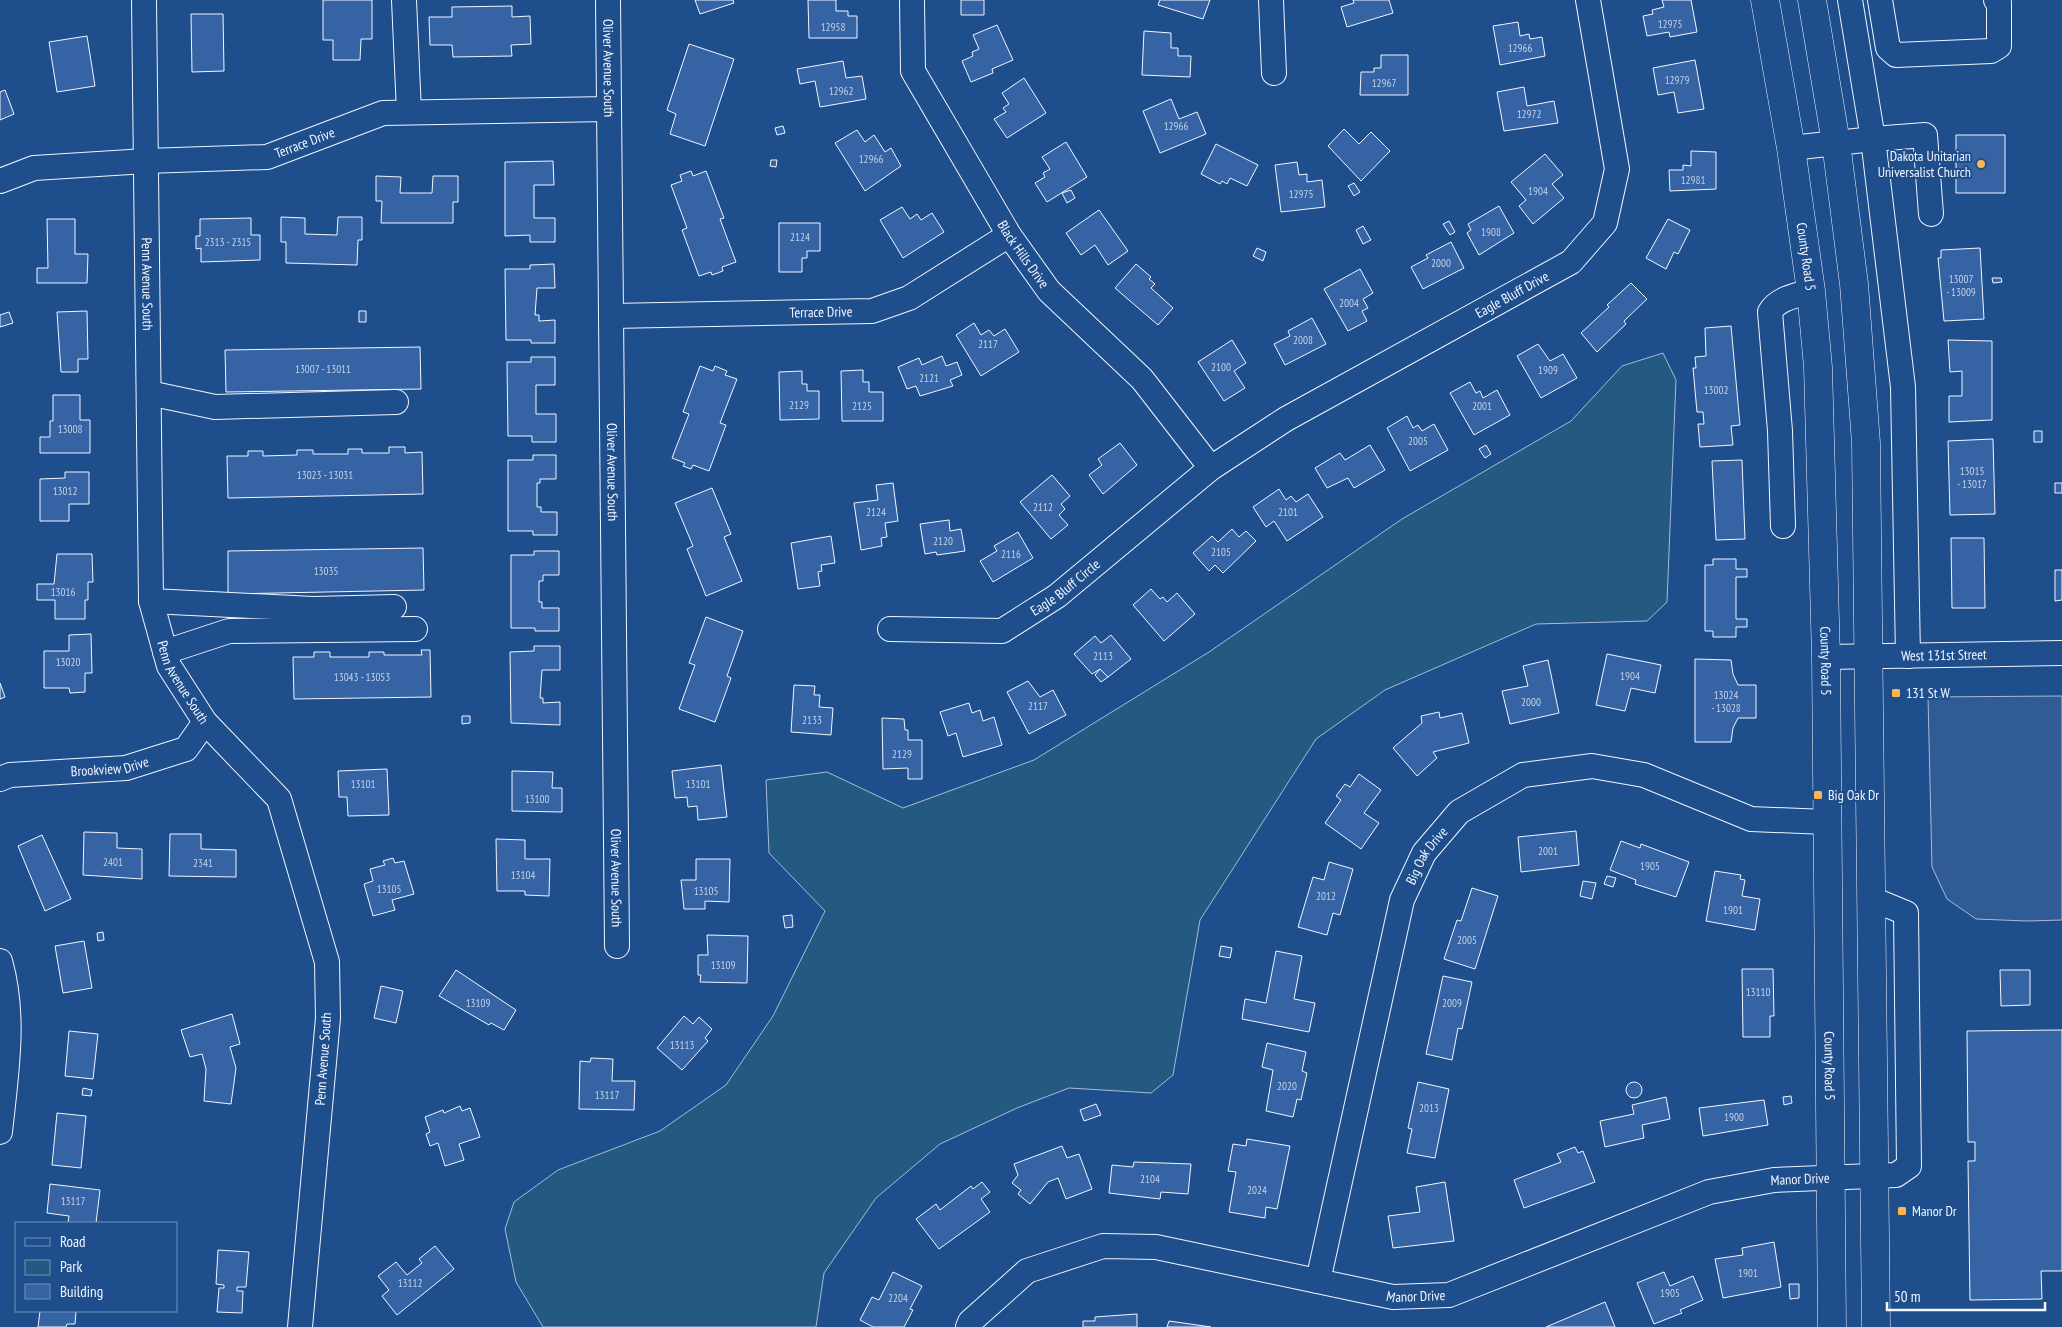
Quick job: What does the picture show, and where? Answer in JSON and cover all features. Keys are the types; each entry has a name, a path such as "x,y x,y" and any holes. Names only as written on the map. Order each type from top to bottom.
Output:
{"main road":[{"name":"County Road 5","path":"1765,0 1791,148 1811,291 1818,368 1822,448 1826,657 1832,1327"},
{"path":"1812,0 1836,143 1854,284 1862,363 1866,443 1876,1327"}],"street":[{"name":"Penn Avenue South","path":"144,0 151,601 169,666 205,722 279,799 327,962 328,1018 300,1327"},
{"path":"404,0 409,112"},
{"name":"Oliver Avenue South","path":"608,0 617,946"},
{"name":"Black Hills Drive","path":"912,0 913,72 1009,235 1049,291 1142,379 1212,468"},
{"path":"1271,0 1274,73"},
{"name":"Eagle Bluff Drive","path":"1212,468 1286,419 1571,262 1605,223 1617,169 1588,0"},
{"path":"1850,0 1873,138 1903,387 1908,656"},
{"path":"1880,0 1888,48 1896,55 1991,51 1999,46 1999,3 1996,0"},
{"name":"Terrace Drive","path":"0,181 34,168 146,161 266,157 383,113 609,109"},
{"path":"1791,148 1873,138 1925,135 1931,214"},
{"name":"Terrace Drive","path":"611,316 872,311 909,298 1009,235"},
{"path":"1783,526 1780,431 1770,312 1775,305 1784,300 1811,291"},
{"path":"149,393 216,407 396,402"},
{"name":"Eagle Bluff Circle","path":"890,629 1002,631 1057,596 1212,468"},
{"path":"151,601 313,609 394,607"},
{"path":"165,652 229,631 415,629"},
{"name":"West 131st Street","path":"1826,657 2062,653"},
{"name":"Brookview Drive","path":"0,779 10,775 126,768 186,749 205,722"},
{"name":"Big Oak Drive","path":"1318,1281 1402,900 1424,853 1460,812 1523,775 1592,766 1644,775 1751,819 1826,822"},
{"path":"0,961 6,983 10,1039 0,1132"},
{"name":"Manor Drive","path":"968,1327 970,1322 1027,1271 1103,1246 1156,1247 1393,1297 1449,1295 1709,1192 1774,1180 1875,1177"}],"green space":[{"path":"1663,353 1676,380 1667,602 1647,621 1536,624 1385,690 1316,739 1200,920 1173,1075 1151,1093 1069,1088 1017,1108 940,1144 876,1198 824,1273 816,1327 543,1327 516,1282 505,1229 514,1202 558,1170 660,1131 726,1085 773,1016 825,911 769,853 766,780 827,772 903,808 1034,760 1209,652 1402,519 1571,421 1622,366"}],"shaded area":[{"path":"2062,696 2062,920 1976,919 1947,899 1932,867 1928,697"}],"building":[{"path":"323,0 372,0 372,39 361,39 360,60 333,60 333,40 323,40"},
{"path":"695,0 733,0 734,3 700,14"},
{"path":"808,0 836,0 836,11 848,11 848,16 857,16 857,38 809,38"},
{"path":"961,0 984,0 984,15 961,15"},
{"path":"1160,0 1210,0 1203,19 1158,5"},
{"path":"1353,0 1389,0 1393,13 1347,27 1341,7 1354,3"},
{"path":"1662,0 1691,0 1697,32 1670,37 1669,32 1647,36 1643,16 1653,14 1652,10 1664,7"},
{"path":"512,6 512,17 530,16 531,44 511,45 512,56 453,57 452,45 430,45 429,17 452,17 452,7"},
{"path":"191,14 223,14 224,71 192,72"},
{"path":"1518,22 1520,36 1529,34 1530,39 1542,37 1545,56 1500,65 1493,26"},
{"path":"997,25 1013,60 992,69 993,73 971,82 962,61 973,56 972,52 979,49 973,35"},
{"path":"1144,31 1171,33 1171,48 1178,48 1178,56 1191,56 1190,77 1142,75"},
{"path":"87,36 95,86 57,92 49,42"},
{"path":"689,44 734,59 705,146 670,134 676,114 667,110"},
{"path":"1381,55 1408,55 1408,95 1360,95 1361,72 1374,72 1374,68 1381,68"},
{"path":"1695,60 1704,109 1678,113 1674,92 1658,95 1653,68"},
{"path":"843,61 846,78 862,76 866,99 820,107 815,81 800,84 797,69"},
{"path":"1024,78 1046,113 1007,138 994,119 1006,112 1003,108 1009,104 1002,93"},
{"path":"1524,87 1527,106 1554,101 1558,123 1504,131 1497,92"},
{"path":"5,90 14,114 0,120 0,92"},
{"path":"1171,99 1179,119 1197,112 1206,134 1160,153 1143,111"},
{"path":"783,126 785,133 777,135 775,128"},
{"path":"1344,129 1359,144 1371,132 1390,151 1361,181 1328,146"},
{"path":"857,130 865,142 874,135 885,152 891,148 901,166 865,191 835,143"},
{"name":"Dakota Unitarian Universalist Church","path":"1956,135 2005,135 2005,193 1956,193"},
{"path":"1066,142 1087,177 1047,202 1035,183 1045,177 1043,173 1050,169 1042,157"},
{"path":"1216,144 1258,165 1247,186 1230,178 1227,184 1222,181 1220,184 1201,174"},
{"path":"1691,151 1716,152 1716,189 1670,191 1669,170 1683,170 1683,165 1691,166"},
{"path":"1545,154 1563,175 1552,184 1564,198 1533,224 1519,206 1526,200 1511,182"},
{"path":"771,160 777,160 776,167 770,166"},
{"path":"553,161 554,185 534,185 534,218 555,218 555,242 530,242 530,235 505,236 505,162"},
{"path":"1297,162 1299,175 1307,174 1307,182 1322,180 1325,207 1281,212 1275,165"},
{"path":"691,171 693,176 706,171 724,218 720,219 736,262 722,267 723,271 712,275 711,272 699,276 682,230 687,228 671,185 682,181 680,175"},
{"path":"376,176 401,177 400,193 432,193 433,176 458,176 458,202 453,202 453,223 381,223 382,201 376,201"},
{"path":"1354,183 1360,192 1354,196 1348,186"},
{"path":"1071,190 1075,198 1067,203 1062,193"},
{"path":"1499,206 1514,233 1479,255 1467,233 1471,230 1468,224"},
{"path":"902,207 910,219 917,214 921,220 932,213 944,232 903,258 880,220"},
{"path":"1099,210 1128,251 1108,265 1095,245 1081,255 1066,233"},
{"path":"281,217 305,218 305,234 337,235 338,217 362,217 362,240 358,240 357,265 286,263 286,242 281,242"},
{"path":"251,218 251,235 260,235 260,260 201,262 201,248 196,249 196,236 200,236 200,219"},
{"path":"47,219 75,219 75,254 88,254 87,283 37,283 37,268 48,268"},
{"path":"1668,219 1690,230 1678,254 1674,252 1666,269 1646,258"},
{"path":"1449,221 1455,232 1450,235 1443,224"},
{"path":"779,223 820,223 820,251 807,251 807,258 802,258 802,272 779,272"},
{"path":"1363,226 1371,240 1363,244 1356,230"},
{"path":"1451,242 1464,268 1423,289 1411,267 1428,258 1426,255"},
{"path":"1257,248 1266,252 1263,261 1253,256"},
{"path":"1980,248 1984,319 1944,321 1938,258 1941,258 1941,250"},
{"path":"554,264 555,288 537,288 535,315 539,315 539,321 555,320 555,343 531,343 531,340 506,340 505,269 530,269 530,265"},
{"path":"1136,264 1151,277 1149,279 1155,284 1151,288 1173,308 1158,325 1115,288"},
{"path":"1360,269 1373,293 1363,299 1368,308 1362,311 1367,321 1348,331 1324,289"},
{"path":"1992,278 2001,278 2002,282 1993,283"},
{"path":"1631,283 1647,299 1624,321 1626,324 1597,352 1581,333"},
{"path":"87,311 88,359 78,359 78,372 61,372 57,312"},
{"path":"359,311 366,311 366,322 359,322"},
{"path":"9,312 13,323 0,327 0,315"},
{"path":"1312,318 1326,344 1285,365 1274,344 1290,336 1288,331"},
{"path":"974,323 981,335 989,330 994,336 1005,329 1019,352 981,376 956,335"},
{"path":"1731,326 1740,425 1731,426 1733,445 1700,447 1698,424 1704,424 1703,412 1697,412 1693,368 1696,368 1695,357 1706,356 1705,328"},
{"path":"1232,340 1246,363 1234,371 1245,388 1224,401 1198,362"},
{"path":"1948,340 1992,341 1992,420 1949,422 1949,396 1962,396 1962,371 1950,372"},
{"path":"1538,344 1550,361 1563,354 1577,378 1541,398 1517,356"},
{"path":"420,347 421,389 226,392 225,350"},
{"path":"942,356 946,366 957,362 962,375 950,380 953,386 920,396 916,386 907,389 898,367 919,358 922,365"},
{"path":"531,357 555,357 555,385 536,385 536,414 556,414 556,442 532,442 532,436 508,436 507,362 531,362"},
{"path":"700,366 713,371 715,366 727,371 725,375 737,379 720,423 726,425 709,471 693,465 691,469 683,466 685,463 672,458 689,414 683,412"},
{"path":"863,370 863,382 869,382 869,392 883,392 883,421 842,421 841,371"},
{"path":"802,371 802,384 807,384 807,391 819,391 819,419 780,420 779,372"},
{"path":"1470,382 1476,393 1480,391 1483,398 1497,390 1510,415 1474,435 1450,393"},
{"path":"53,395 80,395 80,420 90,420 90,453 40,453 40,437 50,437 50,421 53,421"},
{"path":"1407,416 1413,428 1418,425 1422,431 1434,424 1448,450 1410,471 1387,428"},
{"path":"2034,431 2042,431 2042,442 2034,442"},
{"path":"1993,439 1995,514 1950,515 1948,441"},
{"path":"1120,443 1137,465 1103,494 1089,475 1102,465 1098,459"},
{"path":"1370,445 1385,470 1354,488 1348,478 1327,488 1315,468 1340,453 1345,460"},
{"path":"1486,445 1491,454 1485,458 1479,449"},
{"path":"389,447 405,447 405,453 422,452 423,494 228,498 227,456 248,456 248,451 263,451 263,456 297,455 297,450 313,450 313,454 348,454 348,449 362,449 362,453 389,453"},
{"path":"533,455 556,455 556,479 540,479 540,483 537,483 537,507 541,507 541,512 557,512 557,535 533,535 533,531 508,531 508,460 533,460"},
{"path":"1742,460 1745,539 1716,540 1712,461"},
{"path":"65,472 89,472 89,504 69,504 69,521 40,521 40,479 65,478"},
{"path":"1052,475 1070,496 1061,504 1065,509 1059,515 1068,525 1051,539 1020,502"},
{"path":"893,483 898,521 885,523 887,537 881,538 882,546 861,550 854,503 878,500 876,485"},
{"path":"2055,483 2062,483 2062,493 2055,493"},
{"path":"712,488 731,534 724,537 742,581 706,596 687,549 693,546 675,503"},
{"path":"1279,489 1286,500 1291,496 1296,502 1308,494 1323,517 1287,541 1274,521 1266,527 1253,507"},
{"path":"949,520 950,531 961,529 965,551 937,555 936,552 925,554 920,524"},
{"path":"1232,529 1239,537 1246,531 1256,541 1223,573 1215,565 1209,571 1193,553 1212,536 1218,542"},
{"path":"1018,532 1033,558 993,582 980,561 997,551 994,546"},
{"path":"831,536 835,563 821,565 822,571 818,572 820,586 798,589 791,543"},
{"path":"1951,538 1984,538 1985,608 1952,608"},
{"path":"423,548 424,590 228,594 228,551"},
{"path":"534,551 559,551 559,575 543,575 543,581 539,581 539,602 542,602 542,608 559,608 559,631 511,628 511,555 534,555"},
{"path":"57,554 92,554 93,582 88,582 88,600 85,600 85,619 55,619 55,600 37,600 37,584 54,584"},
{"path":"1713,559 1736,559 1736,569 1747,569 1747,577 1736,577 1736,619 1747,619 1747,627 1736,627 1736,637 1713,637 1713,631 1705,631 1705,565 1713,565"},
{"path":"2055,570 2062,570 2062,600 2055,601"},
{"path":"1151,589 1160,599 1163,597 1167,602 1177,593 1195,614 1164,641 1133,605"},
{"path":"706,617 743,631 727,676 731,678 715,722 679,709 695,665 689,663"},
{"path":"91,634 92,673 85,673 85,692 70,693 69,688 44,688 44,651 69,651 69,635"},
{"path":"1111,635 1131,659 1108,677 1100,669 1092,674 1074,654 1095,636 1101,643"},
{"path":"534,646 560,646 560,670 542,670 540,698 543,698 543,703 560,702 560,725 511,723 510,652 534,651"},
{"path":"421,650 430,650 431,697 294,699 293,657 314,657 314,652 330,652 330,657 369,657 369,652 384,652 384,655 422,655"},
{"path":"1607,654 1661,665 1655,693 1631,688 1625,711 1596,705"},
{"path":"1695,659 1731,660 1733,674 1738,685 1756,685 1756,718 1738,718 1733,728 1731,742 1695,742"},
{"path":"1548,660 1559,713 1510,724 1502,691 1528,686 1523,666"},
{"path":"1100,669 1108,677 1101,682 1095,675"},
{"path":"1028,681 1040,697 1053,690 1066,715 1029,734 1007,692"},
{"path":"0,683 5,697 0,699"},
{"path":"794,685 815,686 814,695 820,695 819,707 833,708 831,735 791,732"},
{"path":"969,703 972,713 980,710 983,721 994,717 1002,745 963,757 956,733 948,736 940,712"},
{"path":"1439,712 1440,718 1462,713 1469,743 1433,752 1437,758 1417,776 1393,748 1422,723 1421,716"},
{"path":"462,716 470,716 470,723 462,724"},
{"path":"882,718 904,719 905,730 908,730 908,740 922,740 922,779 908,779 908,768 883,769"},
{"path":"721,765 727,817 698,820 697,806 688,807 687,797 675,798 672,771"},
{"path":"387,769 389,815 348,816 347,797 339,797 338,771"},
{"path":"512,771 553,772 552,788 562,788 562,812 512,811"},
{"path":"1359,774 1381,790 1364,813 1379,823 1361,849 1325,823 1341,800 1336,796 1345,784 1350,787"},
{"path":"1576,831 1579,865 1521,872 1518,837"},
{"path":"84,832 117,833 117,848 142,849 142,879 83,875"},
{"path":"170,834 201,834 201,849 236,850 236,877 169,876"},
{"path":"42,835 71,899 45,911 18,846"},
{"path":"496,839 525,840 525,859 550,859 549,896 525,895 525,891 497,891"},
{"path":"1621,841 1640,848 1641,844 1689,862 1676,897 1635,884 1636,880 1610,870"},
{"path":"393,858 395,863 404,861 414,894 392,900 395,910 373,916 364,884 373,881 370,869 385,865 383,861"},
{"path":"696,859 730,859 729,902 705,901 705,909 684,909 681,880 696,880"},
{"path":"1329,862 1353,869 1340,915 1333,913 1327,935 1298,927 1313,877 1324,880"},
{"path":"1715,871 1741,875 1740,879 1745,880 1742,896 1760,899 1755,930 1706,921"},
{"path":"1607,876 1616,878 1613,887 1604,884"},
{"path":"1583,881 1596,883 1592,899 1580,896"},
{"path":"1472,888 1498,896 1475,969 1444,959 1457,920 1461,921"},
{"path":"792,915 793,927 785,928 783,916"},
{"path":"103,932 104,940 98,941 97,933"},
{"path":"707,935 748,936 747,983 700,982 701,975 698,975 698,955 708,955"},
{"path":"84,941 92,988 63,993 55,946"},
{"path":"1221,946 1232,948 1230,958 1219,956"},
{"path":"1276,951 1302,956 1294,999 1315,1003 1309,1032 1242,1019 1245,999 1266,1003"},
{"path":"1742,969 1773,969 1774,1016 1770,1016 1770,1037 1743,1037"},
{"path":"456,970 516,1010 504,1030 491,1023 489,1025 439,996"},
{"path":"2000,970 2030,970 2030,1005 2001,1006"},
{"path":"1443,976 1472,982 1462,1029 1458,1028 1452,1060 1426,1054"},
{"path":"381,986 403,991 396,1023 374,1018"},
{"path":"232,1014 240,1044 230,1047 236,1068 231,1104 204,1101 206,1069 202,1054 190,1057 181,1030"},
{"path":"684,1016 693,1024 699,1017 712,1029 705,1038 708,1041 682,1070 657,1048"},
{"path":"2062,1030 2062,1271 2041,1271 2042,1299 1970,1300 1968,1161 1975,1161 1975,1142 1968,1142 1967,1031"},
{"path":"69,1031 98,1034 93,1079 65,1076"},
{"path":"1267,1043 1306,1052 1302,1071 1307,1073 1301,1100 1297,1099 1293,1117 1266,1111 1273,1070 1262,1067"},
{"path":"591,1058 613,1059 612,1081 635,1081 634,1110 579,1109 580,1061 590,1062"},
{"path":"1418,1082 1449,1089 1435,1158 1407,1153 1412,1129 1408,1128"},
{"path":"1631,1082 1637,1082 1642,1087 1640,1096 1631,1098 1626,1093 1626,1087"},
{"path":"83,1088 92,1090 91,1096 82,1095"},
{"path":"1791,1096 1792,1103 1784,1105 1783,1097"},
{"path":"1666,1097 1670,1119 1642,1125 1644,1138 1605,1147 1600,1121 1634,1114 1632,1105"},
{"path":"1764,1100 1768,1125 1703,1136 1699,1108"},
{"path":"1096,1104 1101,1115 1084,1121 1080,1110"},
{"path":"460,1106 462,1111 470,1108 480,1137 459,1144 464,1160 445,1166 438,1143 430,1146 426,1134 430,1132 425,1117 443,1110 444,1113"},
{"path":"57,1113 86,1116 81,1168 52,1165"},
{"path":"1247,1139 1290,1146 1277,1209 1266,1207 1265,1218 1229,1212 1236,1172 1228,1171 1233,1144 1246,1146"},
{"path":"1062,1146 1067,1158 1079,1154 1092,1189 1066,1199 1058,1178 1048,1182 1030,1204 1018,1194 1021,1190 1012,1183 1018,1175 1014,1164"},
{"path":"1575,1147 1578,1153 1583,1151 1595,1182 1524,1208 1514,1180 1561,1162 1557,1154"},
{"path":"1134,1162 1191,1164 1188,1194 1161,1192 1160,1199 1109,1193 1112,1165 1133,1167"},
{"path":"982,1182 990,1192 981,1199 990,1212 939,1249 916,1219 936,1204 940,1210 971,1186 973,1189"},
{"path":"1445,1182 1454,1241 1393,1248 1388,1216 1420,1212 1416,1187"},
{"path":"50,1184 100,1190 96,1222 68,1222 69,1216 47,1213"},
{"path":"1774,1242 1781,1287 1723,1298 1715,1259 1743,1255 1742,1248"},
{"path":"435,1246 454,1269 397,1315 382,1296 389,1290 378,1276 396,1262 407,1275 422,1263 419,1259"},
{"path":"218,1250 249,1252 246,1287 237,1287 237,1291 243,1291 242,1313 217,1312 219,1288 224,1288 224,1285 216,1284"},
{"path":"893,1272 922,1286 910,1309 913,1310 904,1327 873,1327 860,1320 872,1297 879,1300"},
{"path":"1664,1272 1670,1286 1693,1276 1703,1300 1680,1310 1682,1313 1654,1324 1637,1283"},
{"path":"1789,1284 1799,1284 1799,1298 1790,1299"},
{"path":"1605,1302 1615,1327 1546,1327"},
{"path":"40,1312 76,1312 75,1324 67,1324 66,1327 38,1327"},
{"path":"1137,1314 1137,1327 1083,1327 1083,1321 1095,1321 1095,1317"},
{"path":"1169,1321 1211,1327 1167,1327"}],"place":[{"name":"Dakota Unitarian Universalist Church","path":"1981,164"},
{"name":"131 St W","path":"1896,693"},
{"name":"Big Oak Dr","path":"1818,795"},
{"name":"Manor Dr","path":"1902,1211"}]}
